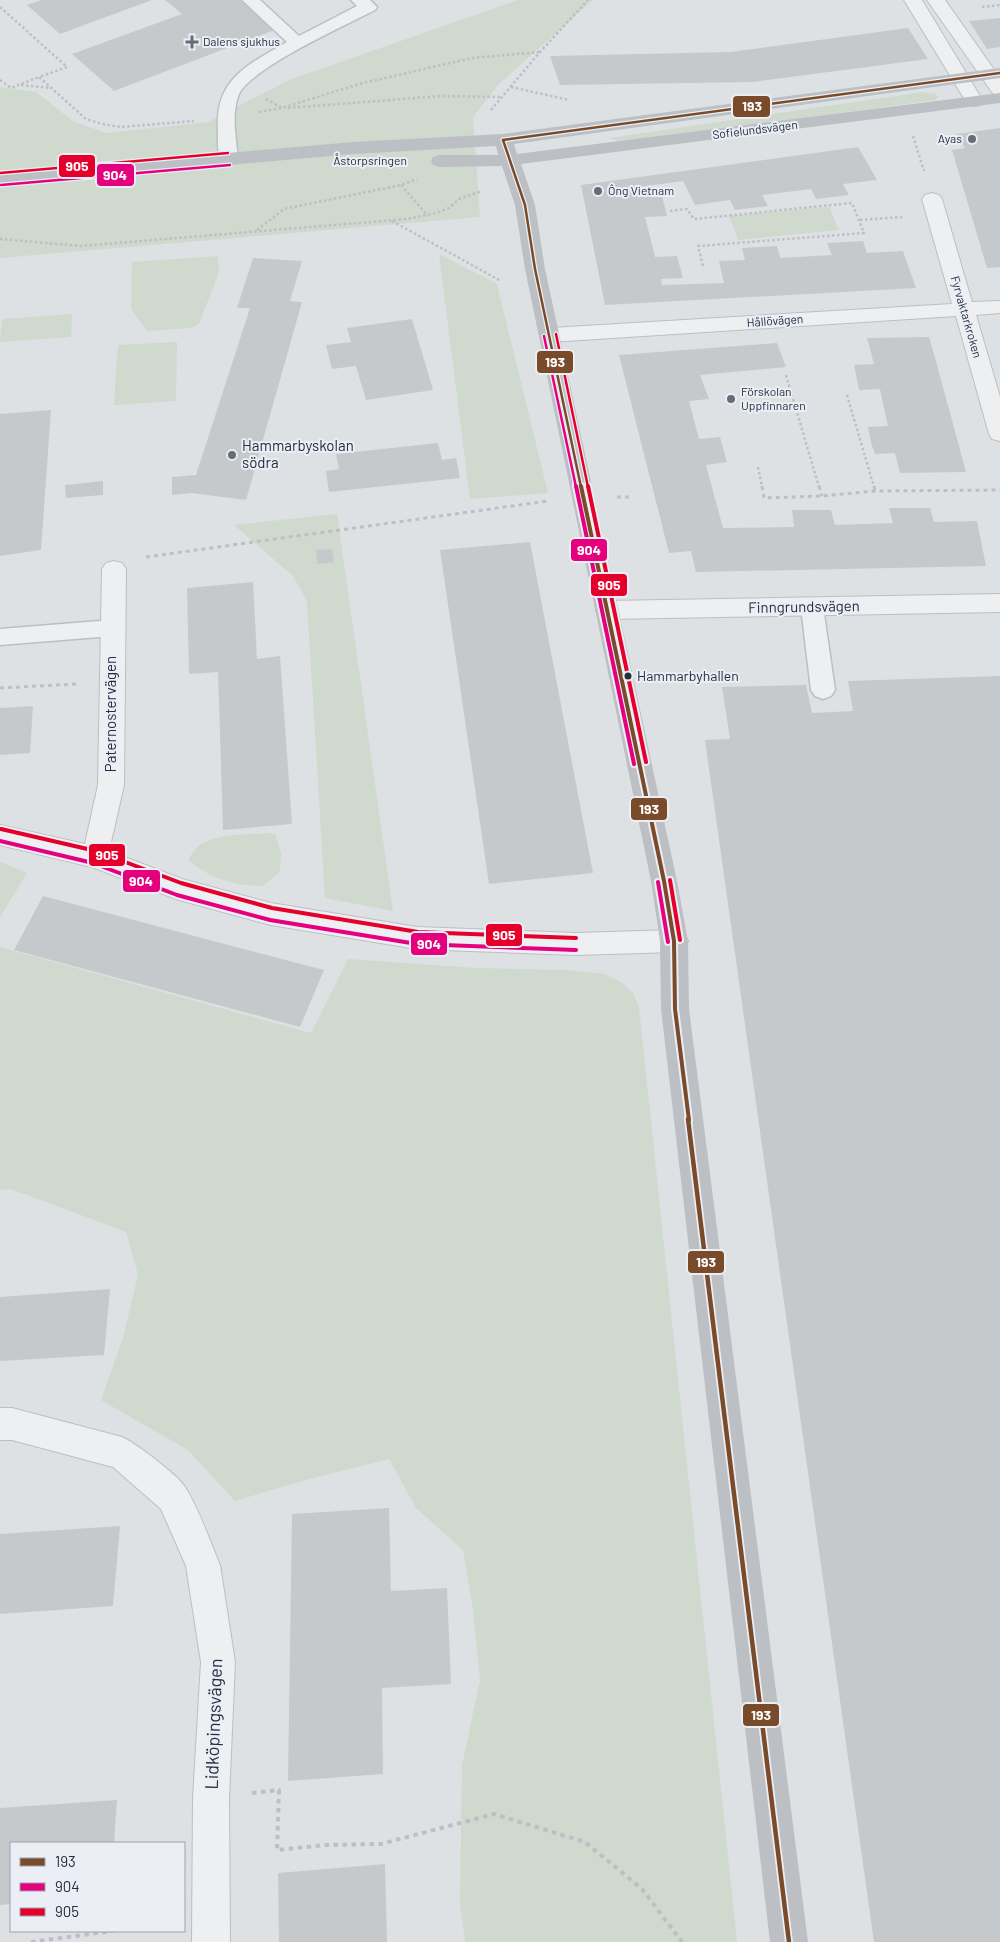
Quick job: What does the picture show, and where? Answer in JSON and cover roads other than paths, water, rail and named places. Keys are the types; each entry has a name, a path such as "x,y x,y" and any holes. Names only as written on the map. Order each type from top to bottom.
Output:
{"street":[{"path":"913,0 974,101"},
{"path":"936,0 994,74 1000,91"},
{"name":"Sofielundsvägen","path":"503,140 994,74"},
{"name":"Sofielundsvägen","path":"511,160 1000,98"},
{"path":"503,140 520,186 664,881 674,941 674,1009 789,1942"},
{"name":"Åstorpsringen","path":"0,179 353,148 503,140"},
{"name":"Åstorpsringen","path":"229,159 351,162 511,160"},
{"name":"Fyrvaktarkroken","path":"932,199 1000,434"},
{"name":"Hållövägen","path":"550,335 1000,307"},
{"name":"Paternostervägen","path":"95,858 111,785 114,570"},
{"name":"Finngrundsvägen","path":"608,610 1000,603"},
{"path":"0,835 95,858 179,889 271,914 417,938 576,944 674,941"},
{"name":"Lidköpingsvägen","path":"0,1424 12,1424 122,1453 173,1496 203,1565 218,1662 211,1798 211,1942"}],"lane":[{"path":"250,0 298,44"},
{"path":"229,159 226,117 233,89 256,67 368,8 359,0"},
{"path":"812,607 823,690"},
{"path":"0,637 112,628"}],"place":[{"name":"Dalens sjukhus","path":"192,42"},
{"name":"Ayas","path":"972,139"},
{"name":"Ông Vietnam","path":"598,191"},
{"name":"Förskolan Uppfinnaren","path":"731,399"},
{"name":"Hammarbyskolan södra","path":"232,455"},
{"name":"Hammarbyhallen","path":"628,676"}]}
